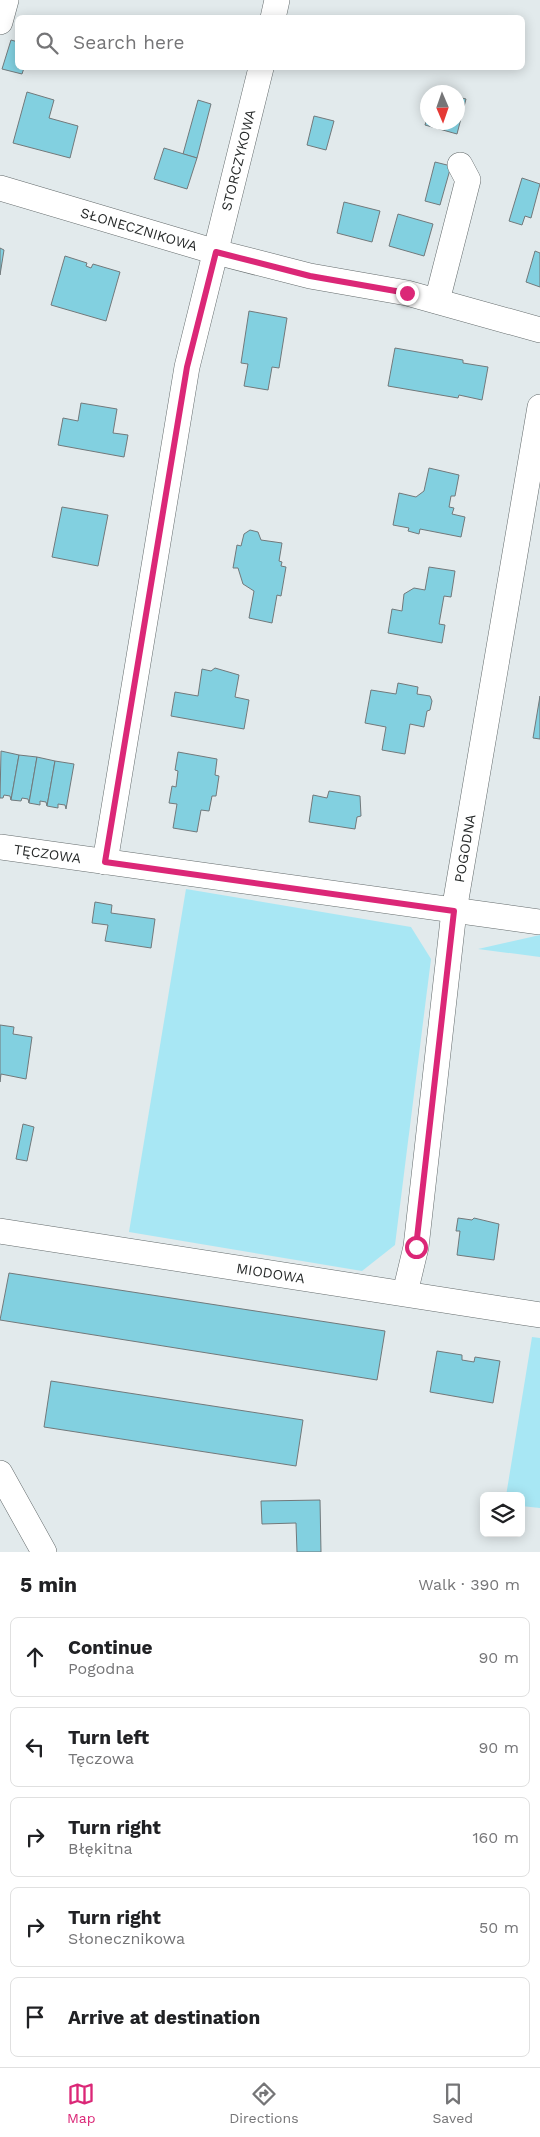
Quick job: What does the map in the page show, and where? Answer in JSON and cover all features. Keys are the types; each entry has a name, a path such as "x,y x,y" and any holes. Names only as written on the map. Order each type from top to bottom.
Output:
{"street":[{"path":"0,22 6,0"},
{"path":"274,15 278,0"},
{"name":"STORCZYKOWA","path":"105,862 187,367 261,70"},
{"path":"437,301 468,180 460,165"},
{"name":"SŁONECZNIKOWA","path":"0,188 216,252 310,276 407,293 540,330"},
{"name":"POGODNA","path":"405,1293 416,1247 454,911 540,408"},
{"name":"TĘCZOWA","path":"0,847 540,922"},
{"name":"MIODOWA","path":"0,1230 540,1314"},
{"path":"0,1473 44,1552"}],"shaded area":[{"path":"186,889 411,927 431,959 395,1245 362,1271 129,1232"},
{"path":"540,935 540,957 478,949"},
{"path":"532,1337 540,1338 540,1508 525,1506 525,1492 507,1492"}],"building":[{"path":"11,40 15,41 15,70 23,70 22,74 2,69"},
{"path":"27,92 54,100 49,118 78,126 70,158 13,143"},
{"path":"198,100 211,104 197,158 183,154"},
{"path":"314,116 334,121 326,150 307,145"},
{"path":"443,130 458,130 457,134"},
{"path":"164,148 197,158 187,189 154,179"},
{"path":"435,162 451,166 440,205 425,201"},
{"path":"522,178 540,184 531,218 525,216 522,225 509,221"},
{"path":"344,202 380,211 372,242 337,233"},
{"path":"398,214 433,224 424,256 389,246"},
{"path":"0,248 4,250 0,275"},
{"path":"535,251 540,253 540,287 526,282"},
{"path":"65,256 87,263 86,266 91,268 93,264 120,272 106,321 51,305"},
{"path":"249,311 287,318 279,368 272,367 268,390 244,386 248,364 241,363"},
{"path":"395,348 463,360 463,363 488,367 482,400 459,395 458,398 388,386"},
{"path":"81,403 117,409 113,433 128,435 124,457 58,445 63,418 78,421"},
{"path":"429,468 459,475 455,496 451,496 449,507 454,508 452,514 465,517 461,537 420,529 419,534 408,531 409,528 393,525 399,493 416,497 424,491"},
{"path":"62,507 108,515 98,566 52,557"},
{"path":"250,530 258,532 261,540 282,543 279,561 282,562 281,566 286,567 281,596 277,595 272,623 249,618 254,591 243,584 238,568 233,568 237,545 241,546 244,534"},
{"path":"429,567 455,571 451,597 444,596 439,624 445,625 442,643 388,633 392,609 402,611 404,594 414,588 425,590"},
{"path":"215,668 239,675 235,697 249,700 244,729 171,716 175,692 198,696 202,669 211,671"},
{"path":"398,683 418,687 417,694 430,696 432,701 430,710 427,711 424,727 410,724 405,754 382,750 386,727 365,723 371,690 396,694"},
{"path":"540,696 540,739 533,738"},
{"path":"1,751 19,755 11,800 10,796 4,795 3,798 0,798"},
{"path":"178,752 217,759 215,775 219,776 216,796 212,796 209,811 201,810 197,832 173,828 177,804 169,803 172,786 176,787 178,771 175,770"},
{"path":"19,755 37,757 29,803 28,799 22,798 21,801 11,800"},
{"path":"37,757 55,761 47,806 46,802 40,801 40,805 29,803"},
{"path":"55,761 74,764 66,809 65,805 58,804 58,808 47,806"},
{"path":"329,791 360,796 361,816 357,817 355,829 309,822 313,795 327,798"},
{"path":"95,902 112,905 111,913 155,919 151,948 105,941 108,925 92,923"},
{"path":"0,1025 14,1027 13,1034 32,1037 26,1079 1,1074 0,1082"},
{"path":"23,1124 34,1127 27,1161 16,1159"},
{"path":"458,1218 472,1220 474,1218 499,1224 494,1260 457,1255 460,1231 456,1231"},
{"path":"9,1273 385,1331 377,1380 0,1320"},
{"path":"437,1351 462,1355 462,1360 474,1362 475,1357 500,1361 493,1403 430,1392"},
{"path":"51,1381 303,1420 296,1466 44,1427"},
{"path":"320,1500 321,1552 297,1552 296,1523 262,1524 261,1501"}],"route":[{"path":"407,293 310,276 216,252 187,367 105,862 454,911 416,1247"}]}
